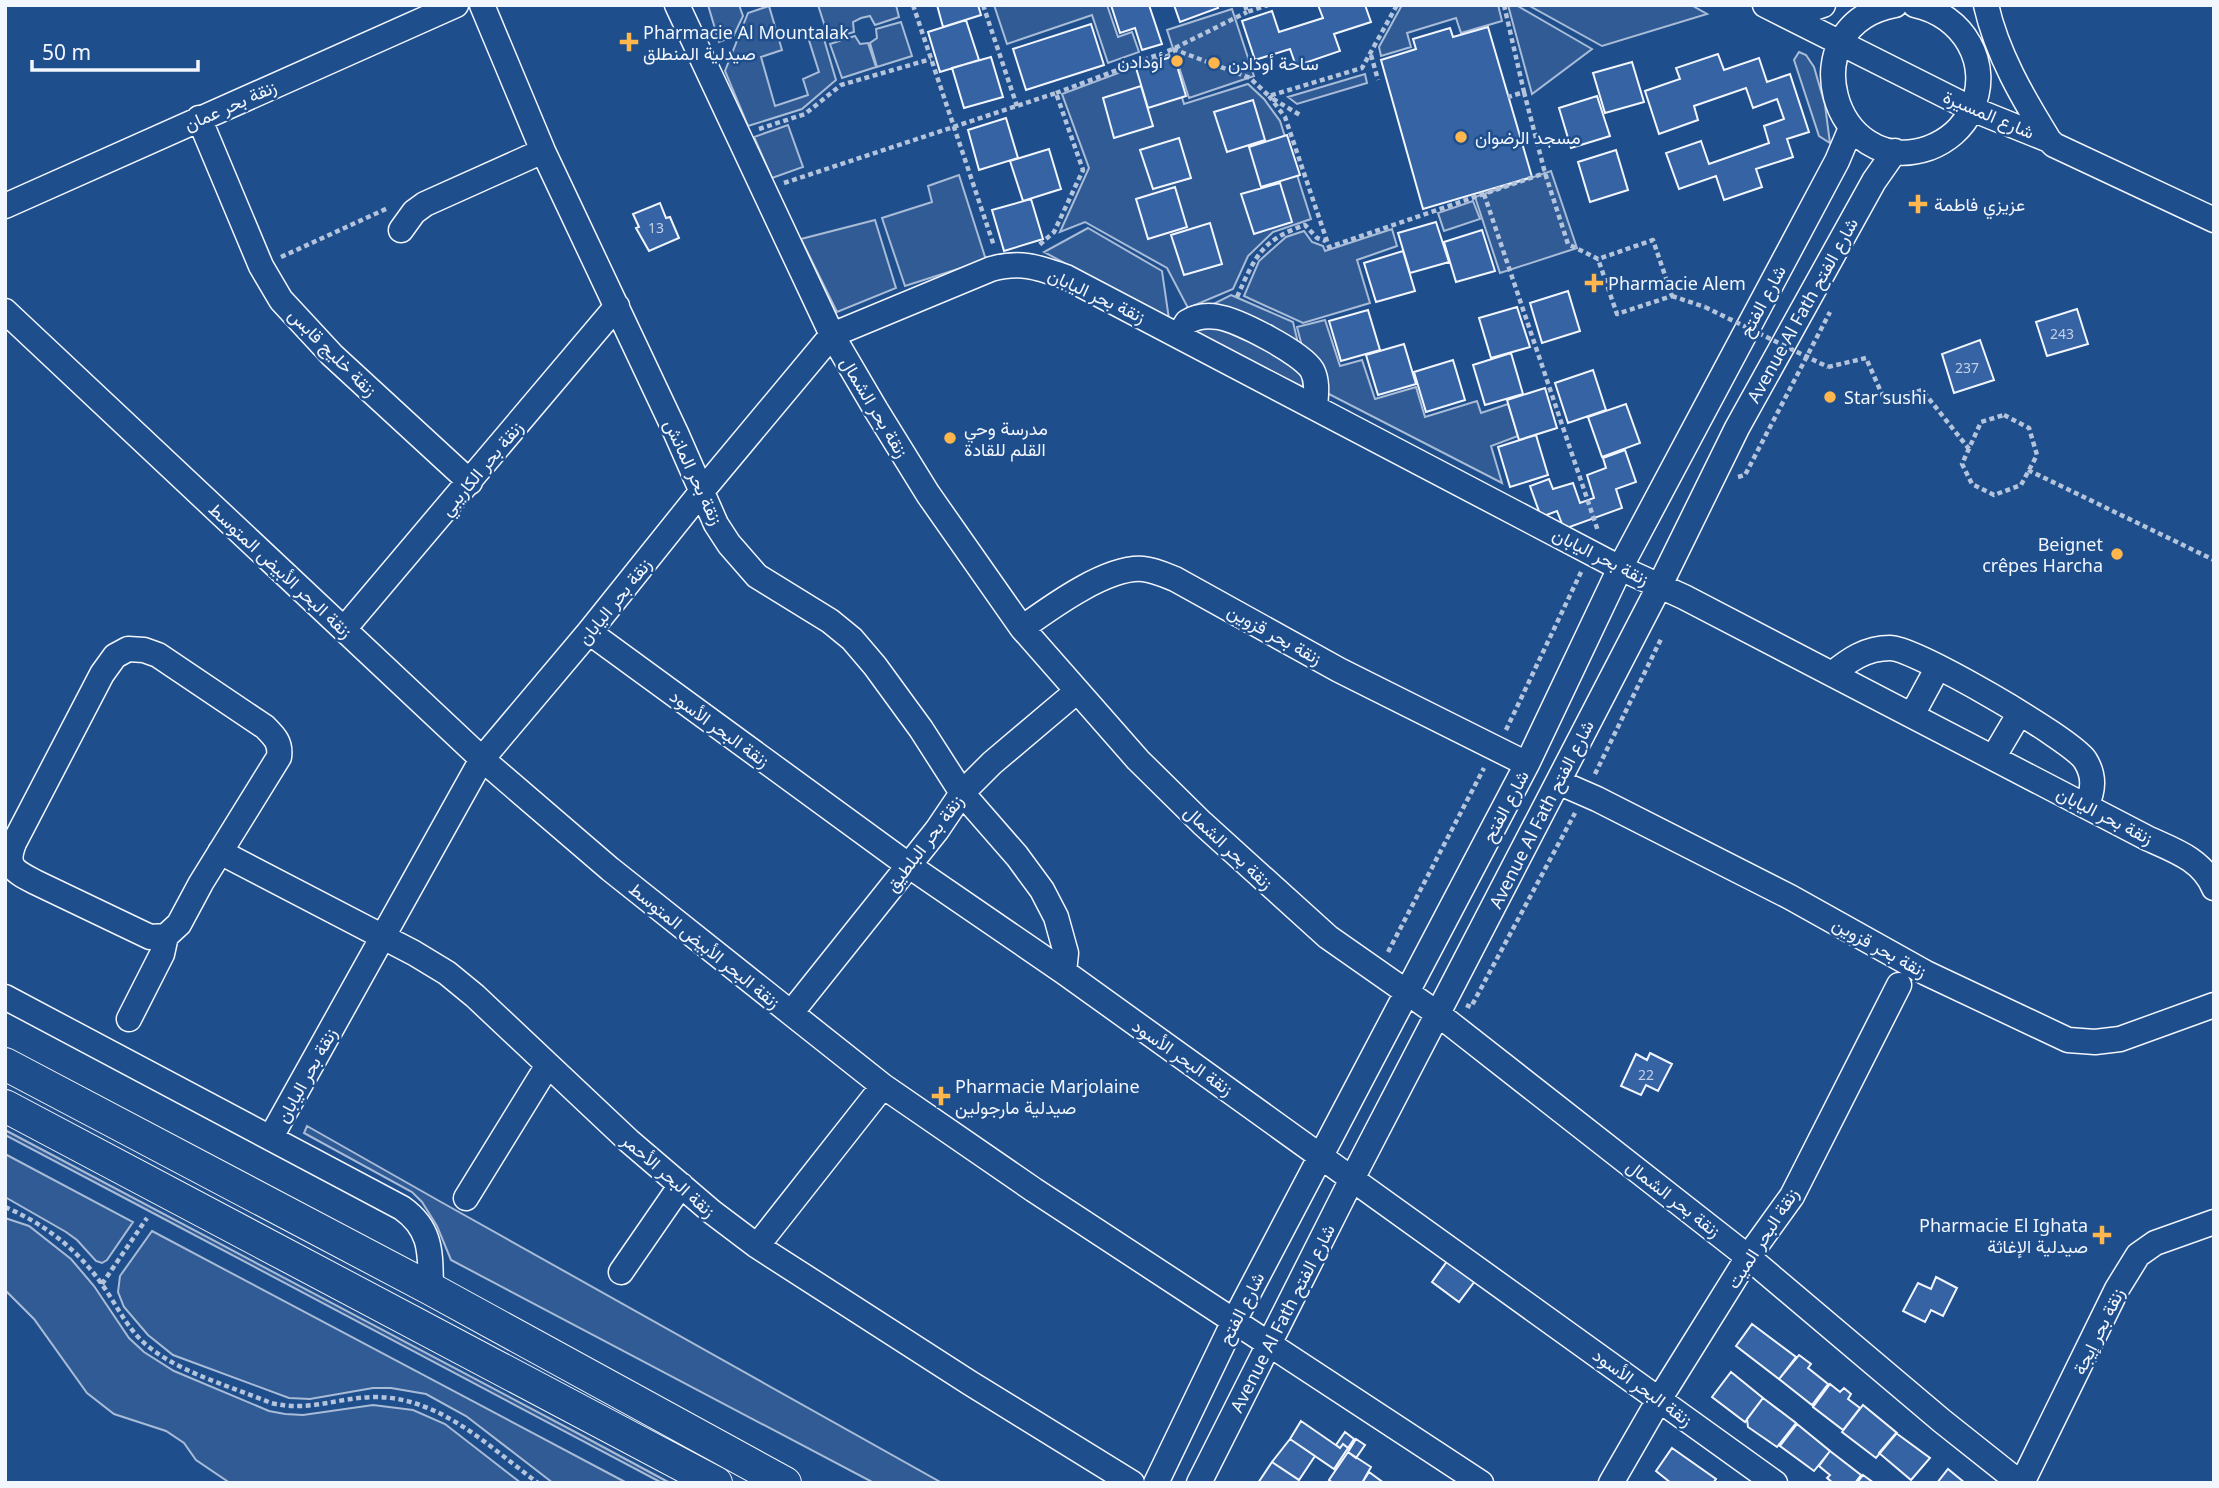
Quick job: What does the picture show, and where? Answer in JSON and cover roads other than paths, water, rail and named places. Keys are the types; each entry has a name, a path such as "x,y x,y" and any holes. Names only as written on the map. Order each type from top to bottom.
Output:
{"main road":[{"path":"5,1064 431,1289 785,1483"},
{"path":"5,1106 716,1483"}],"street":[{"name":"زنقة بحر عمان","path":"5,206 456,5"},
{"name":"زنقة بحر المانش","path":"482,5 543,151 716,524 729,544 757,576 819,613 860,648 921,729 962,793 1017,856 1042,890 1056,917 1066,953 1064,972"},
{"name":"زنقة بحر الشمال","path":"677,5 832,335 928,494 1022,628 1076,692 1138,760 1222,842 1328,937 1438,1014 1748,1257 1942,1421 2021,1483"},
{"name":"شارع المسيرة","path":"1765,5 1972,109 2049,140 2054,145 2214,220"},
{"path":"1788,17 1824,5"},
{"path":"1895,5 1871,13 1858,21 1840,43 1833,65 1832,87 1836,102 1851,128 1871,143 1895,151 1922,150 1934,146 1956,131 1972,109 1977,94 1977,63 1956,14 1924,6"},
{"path":"1986,5 1995,38 2011,75 2049,140"},
{"name":"زنقة خليج قابس","path":"199,118 261,266 281,300 332,355 470,482"},
{"name":"شارع الفتح","path":"1156,1483 1234,1321 1320,1154 1398,986 1527,764 1620,568 1822,188 1851,128"},
{"path":"401,230 414,212 433,200 543,151"},
{"name":"Avenue Al Fath شارع الفتح","path":"1199,1483 1352,1179 1660,585 1743,417 1874,181 1895,151"},
{"name":"زنقة بحر اليابان","path":"271,1137 482,759 832,335 1008,265 1031,265 1066,277 1179,335 1620,568 1660,585 2180,853 2198,864 2210,877 2214,888"},
{"name":"زنقة بحر الكاريبي","path":"344,629 617,306"},
{"name":"زنقة البحر الأبيض المتوسط","path":"5,311 482,759 610,869 791,1013 883,1086 1034,1191 1269,1342 1481,1483"},
{"path":"1179,335 1187,322 1205,316 1221,317 1270,340 1300,356 1312,371 1316,386 1315,407"},
{"name":"زنقة بحر قزوين","path":"1022,628 1083,587 1128,571 1142,569 1175,579 1339,670 1527,764"},
{"name":"زنقة البحر الأسود","path":"589,632 908,865 1320,1154 1775,1483"},
{"path":"1832,674 1862,653 1892,648 1910,653 1938,667 2079,753 2087,764 2094,784 2086,806"},
{"path":"129,1019 162,954 166,936 179,924 279,757 280,748 265,727 158,655 144,650 128,649 120,652 102,674 14,842 9,857 11,865 18,873 59,895 150,937 166,936"},
{"path":"1912,715 1938,667"},
{"name":"زنقة بحر البلطيق","path":"791,1013 962,793 992,763 1076,692"},
{"path":"1993,758 2019,714"},
{"name":"زنقة بحر قزوين","path":"1558,782 1790,897 1926,973 2068,1040 2095,1042 2120,1039 2214,1005"},
{"name":"زنقة البحر الأحمر","path":"220,852 447,973 681,1185 757,1246 1132,1483"},
{"path":"1894,956 1892,971 1899,985 1911,984 1926,973"},
{"name":"زنقة البحر الميت","path":"1611,1483 1660,1398 1748,1257 1792,1196 1899,985"},
{"path":"5,997 411,1214 419,1223 429,1244 431,1289"},
{"path":"466,1198 548,1065"},
{"path":"757,1246 883,1086"},
{"path":"621,1272 681,1185"},
{"name":"زنقة بحر إيجة","path":"2021,1483 2117,1290 2138,1255 2155,1243 2214,1222"}],"place":[{"name":"Pharmacie Al Mountalak صيدلية المنطلق","path":"629,42"},
{"name":"أودادن","path":"1177,61"},
{"name":"ساحة أودادن","path":"1214,63"},
{"name":"مسجد الرضوان","path":"1461,137"},
{"name":"عزيزي فاطمة","path":"1918,204"},
{"name":"Pharmacie Alem","path":"1594,283"},
{"name":"Star sushi","path":"1830,397"},
{"name":"مدرسة وحي القلم للقادة","path":"950,438"},
{"name":"Beignet crêpes Harcha","path":"2117,554"},
{"name":"Pharmacie Marjolaine صيدلية مارجولين","path":"941,1096"},
{"name":"Pharmacie El Ighata صيدلية الإغاثة","path":"2102,1235"}]}
